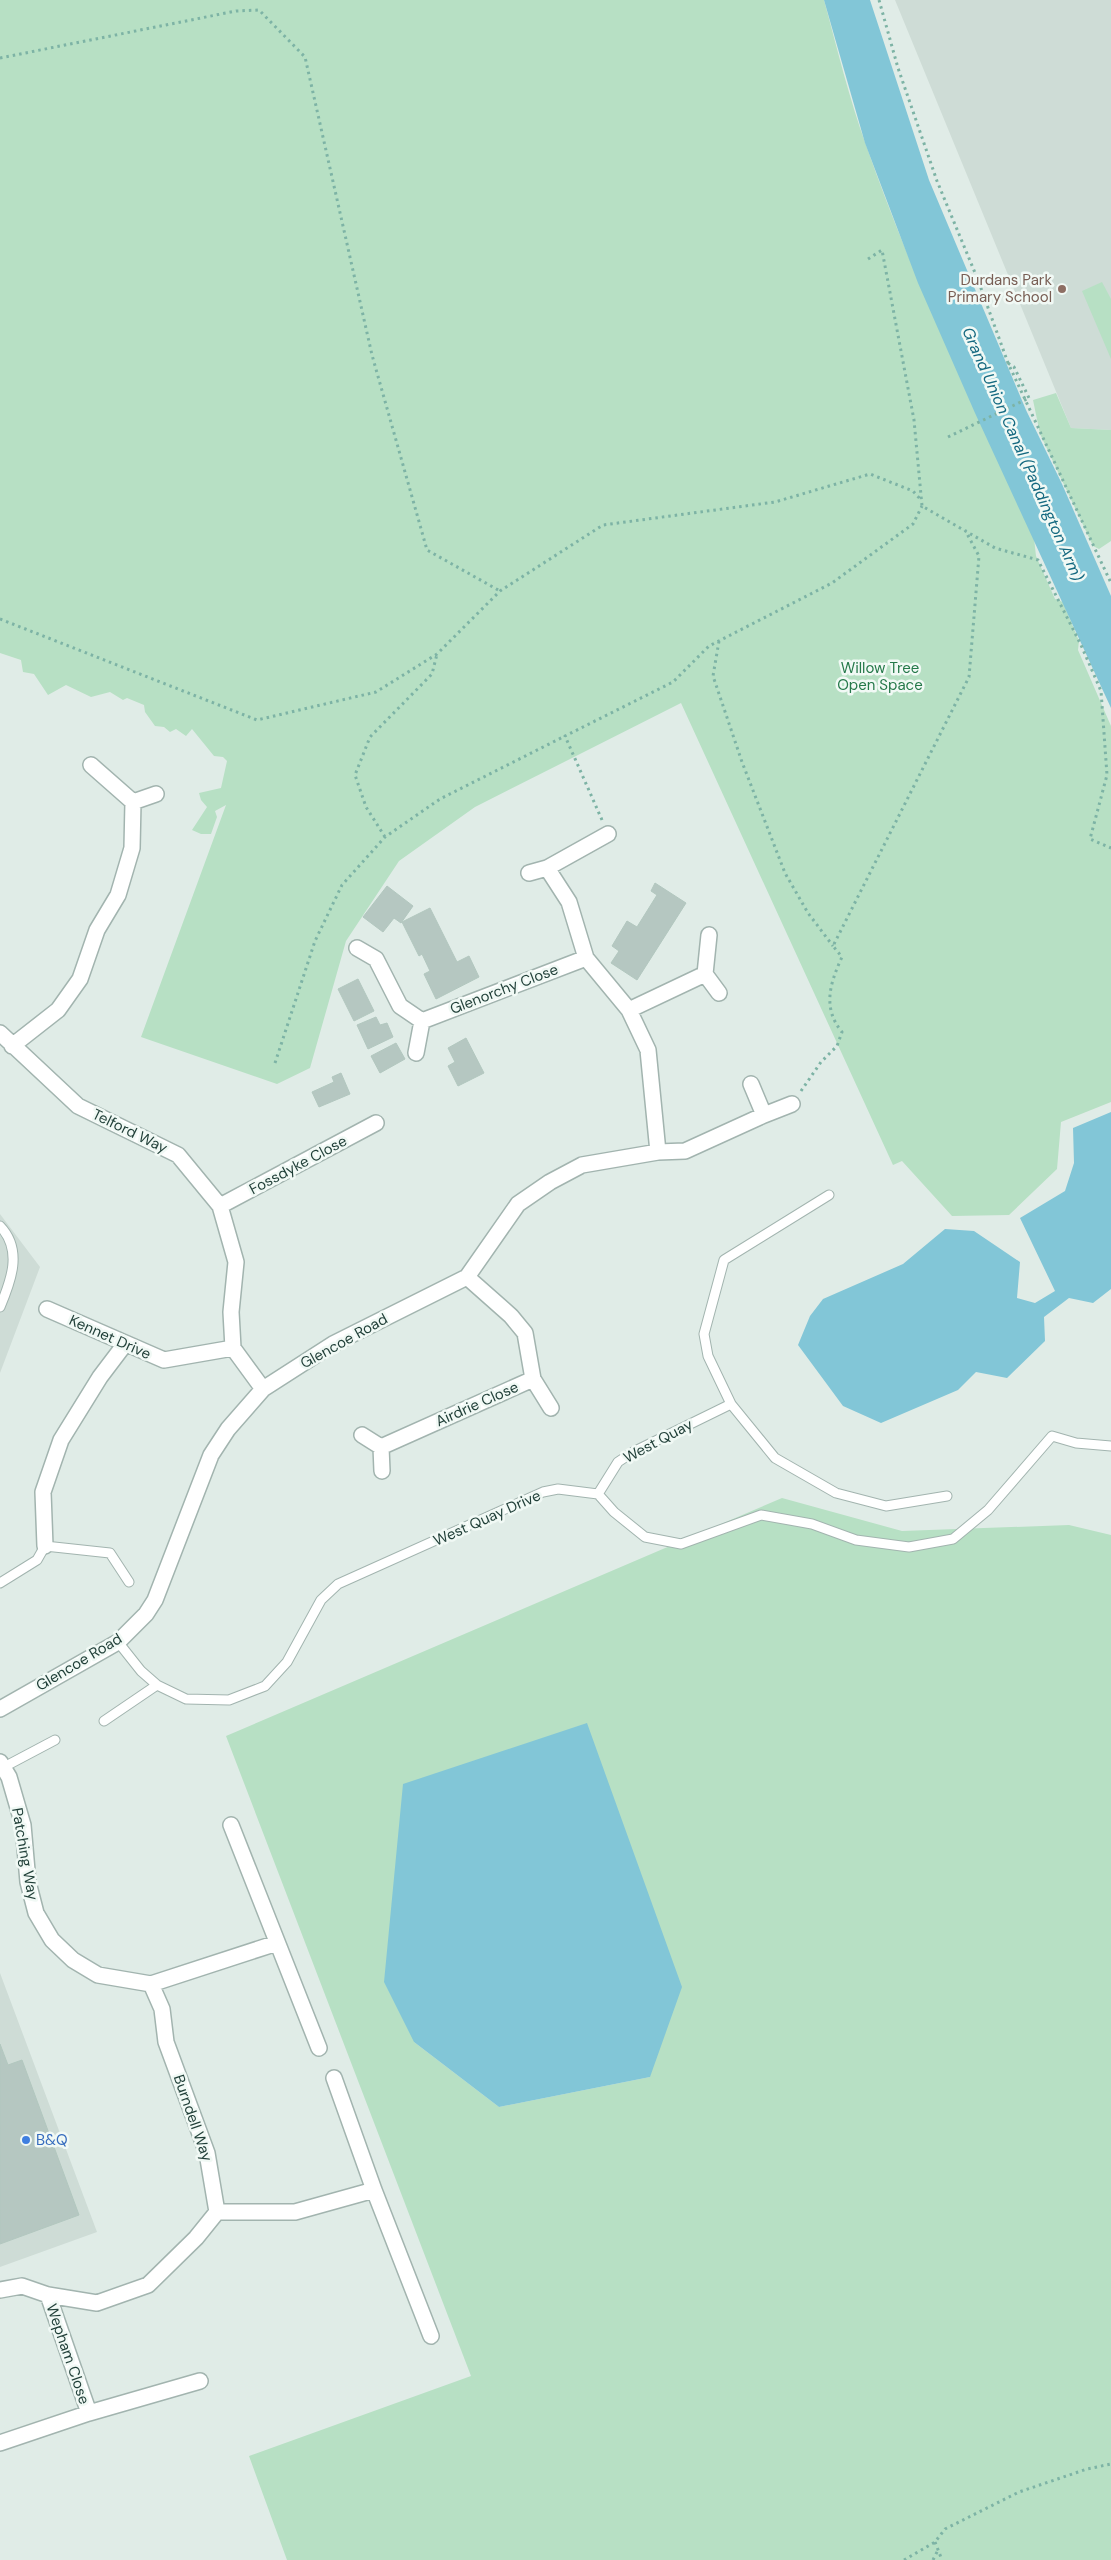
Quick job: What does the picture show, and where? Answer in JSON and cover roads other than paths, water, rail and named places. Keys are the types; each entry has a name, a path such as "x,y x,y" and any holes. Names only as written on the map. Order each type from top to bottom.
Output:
{"street":[{"path":"12,1046 58,1010 80,979 97,930 118,894 132,848 133,802 92,765"},
{"path":"133,802 156,794"},
{"path":"529,873 547,868 608,834"},
{"path":"547,868 569,902 586,958 628,1010 648,1050 658,1152"},
{"path":"709,935 705,974 719,993"},
{"path":"357,948 376,958 400,1006 422,1021 416,1052"},
{"name":"Glenorchy Close","path":"422,1021 586,958"},
{"path":"628,1010 705,974"},
{"name":"Telford Way","path":"0,1033 78,1106 178,1155 220,1206 236,1262 231,1312 233,1348"},
{"path":"751,1084 764,1115"},
{"name":"Glencoe Road","path":"0,1709 118,1642 146,1614 155,1600 211,1455 228,1429 263,1389 333,1344 467,1277 518,1204 550,1182 582,1165 658,1152 684,1151 792,1104"},
{"name":"Fossdyke Close","path":"220,1206 376,1123"},
{"name":"Airdrie Close","path":"381,1447 533,1379 525,1333 511,1316 467,1277"},
{"name":"Kennet Drive","path":"47,1309 164,1360 233,1348"},
{"path":"45,1546 42,1492 61,1440 100,1376 125,1344"},
{"path":"233,1348 263,1389"},
{"path":"533,1379 551,1408"},
{"path":"362,1435 381,1447 382,1471"},
{"name":"Patching Way","path":"2,1764 9,1777 23,1825 28,1882 36,1913 52,1940 73,1960 98,1975 151,1984 277,1943"},
{"path":"231,1825 319,2048"},
{"name":"Burndell Way","path":"151,1984 162,2010 166,2042 207,2152 218,2212"},
{"path":"334,2078 374,2190 431,2336"},
{"path":"0,2290 22,2286 48,2295 97,2303 148,2285 196,2238 218,2212 295,2212 374,2190"},
{"name":"Wepham Close","path":"48,2295 89,2413"},
{"name":"Wepham Close","path":"0,2443 89,2413 200,2381"}],"lane":[{"path":"830,1195 724,1260 704,1334 708,1356 731,1404 775,1458 836,1493 886,1506 947,1496"},
{"path":"0,1226 5,1231 14,1256 12,1279 0,1307"},
{"name":"West Quay","path":"598,1494 618,1462 731,1404"},
{"path":"598,1494 614,1512 645,1537 681,1544 760,1515 812,1524 856,1540 909,1547 952,1539 988,1510 1052,1436 1076,1443 1111,1446"},
{"name":"West Quay Drive","path":"118,1642 141,1671 157,1685 186,1699 229,1700 265,1686 287,1662 321,1600 338,1584 543,1492 558,1490 598,1494"},
{"path":"0,1583 37,1560 45,1546 110,1553 129,1582"},
{"path":"104,1721 157,1685"},
{"path":"2,1764 55,1740"}],"water":[{"name":"Grand Union Canal (Paddington Arm)","path":"824,0 870,0 929,180 1026,410 1062,484 1111,596 1111,708 975,413 918,283 865,143"},
{"path":"1111,1112 1111,1289 1093,1303 1069,1298 1044,1317 1045,1341 1007,1378 976,1372 958,1390 881,1423 843,1406 798,1345 810,1316 823,1299 903,1264 945,1229 974,1231 1020,1262 1017,1298 1035,1303 1055,1291 1020,1218 1065,1191 1074,1163 1073,1128"},
{"path":"587,1723 682,1987 650,2077 499,2107 414,2042 384,1982 403,1784"}],"place":[{"name":"Durdans Park Primary School","path":"1062,289"},
{"name":"B&Q","path":"26,2140"}],"park label":[{"name":"Willow Tree Open Space","path":"880,676"}]}
